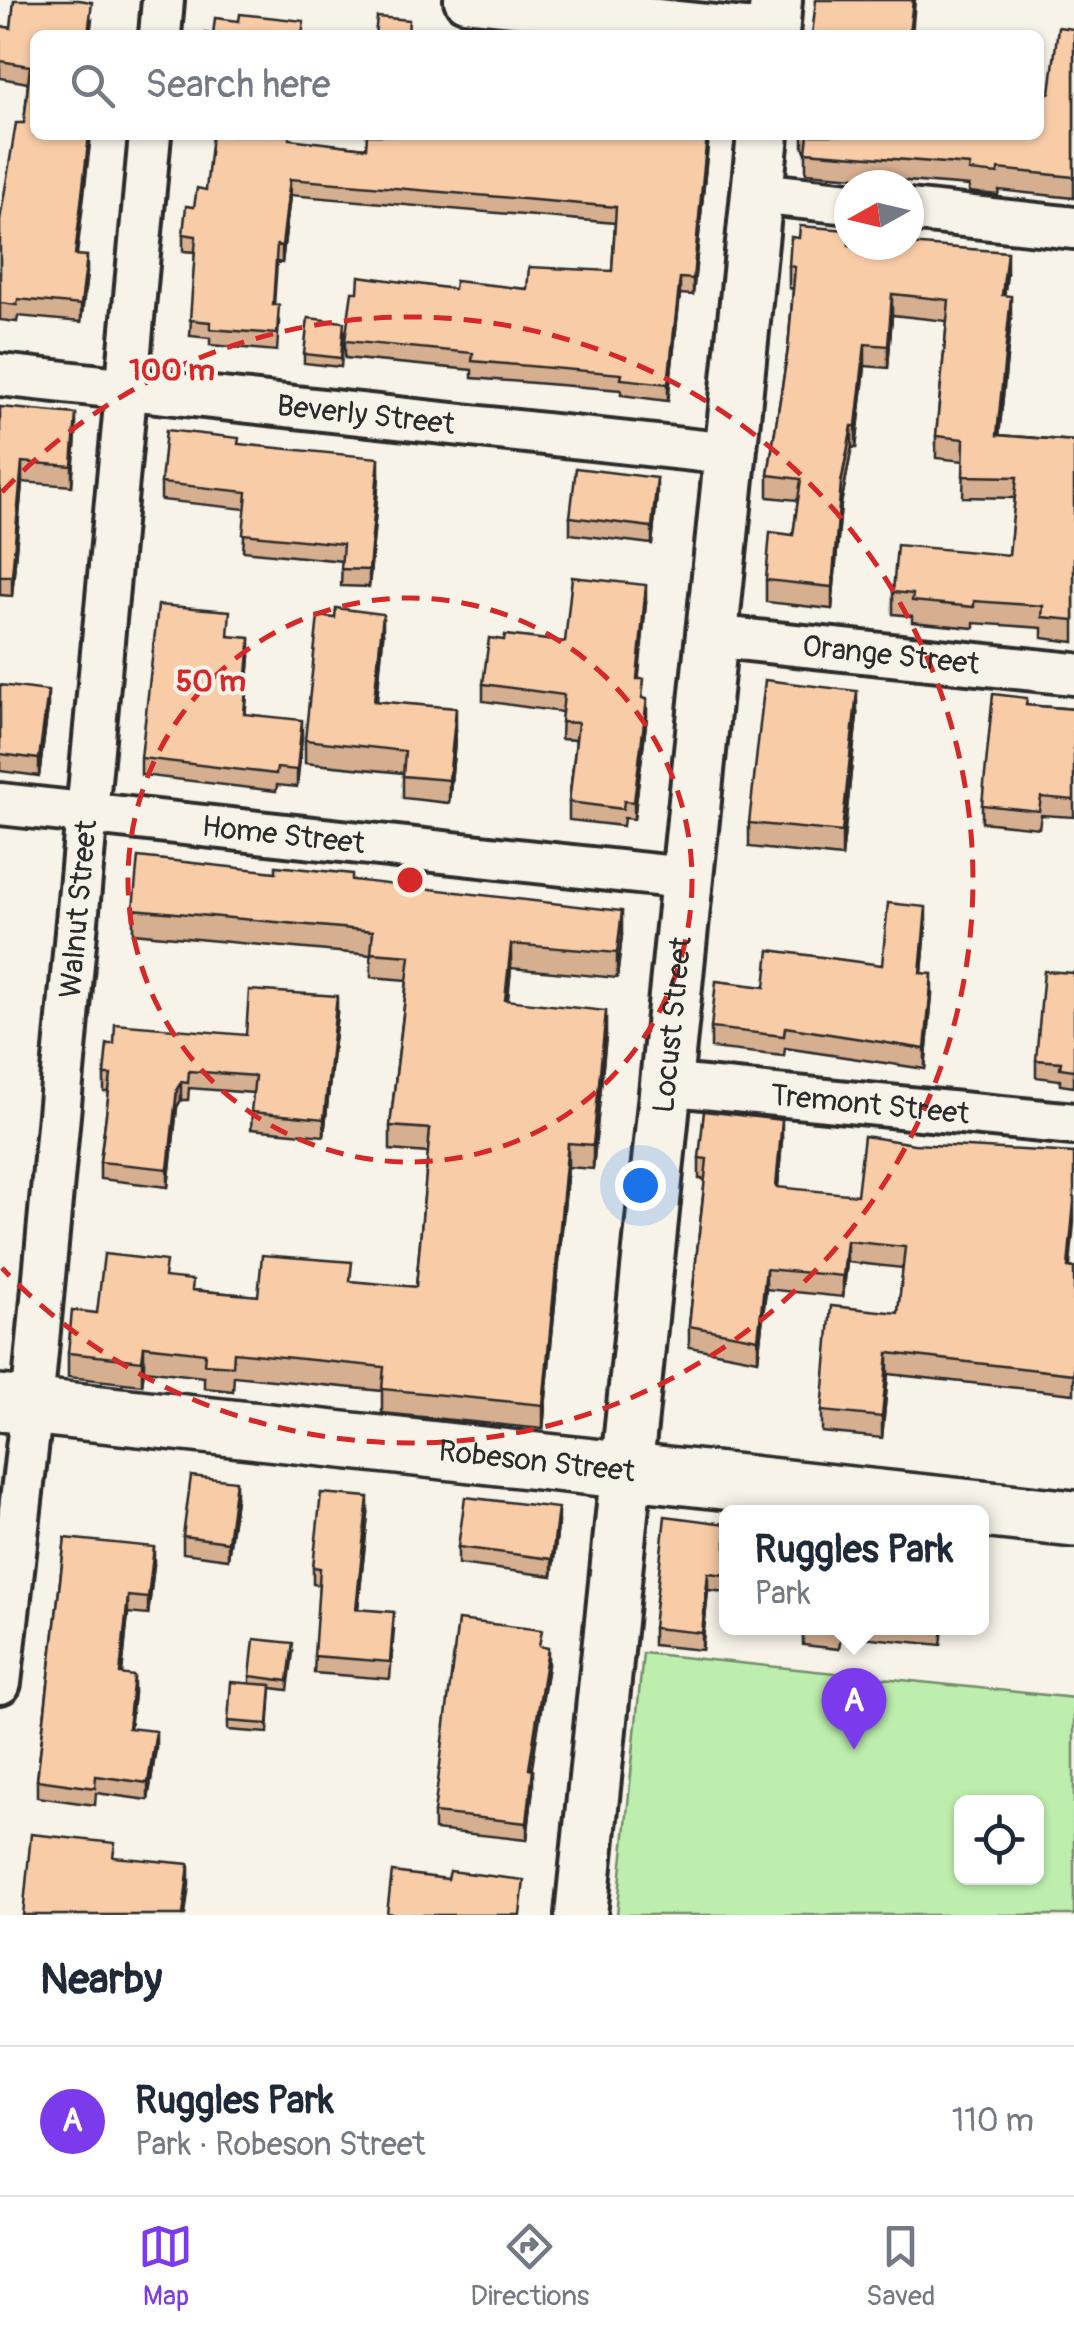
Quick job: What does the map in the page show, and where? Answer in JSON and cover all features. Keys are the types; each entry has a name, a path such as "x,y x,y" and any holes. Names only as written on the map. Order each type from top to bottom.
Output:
{"main road":[{"name":"Robeson Street","path":"16,1404 927,1505"},
{"name":"Robeson Street","path":"989,1511 1074,1520"}],"street":[{"path":"161,30 164,0"},
{"path":"465,0 774,22"},
{"name":"Walnut Street","path":"0,1683 16,1404 89,814 124,388 149,140"},
{"name":"Locust Street","path":"581,1915 622,1474 762,140"},
{"path":"757,193 834,201"},
{"path":"924,212 1074,228"},
{"name":"Beverly Street","path":"0,375 730,454"},
{"name":"Orange Street","path":"710,636 1074,674"},
{"name":"Home Street","path":"0,804 684,878"},
{"name":"Tremont Street","path":"663,1084 1074,1124"}],"green space":[{"path":"643,1653 1074,1698 1074,1915 617,1915"}],"building":[{"path":"14,0 92,2 89,30 30,30 30,66 0,61 0,26 11,28"},
{"path":"816,0 913,0 910,30 813,30"},
{"path":"240,14 304,21 303,30 214,30 215,18 239,21"},
{"path":"377,17 409,20 408,30 376,30"},
{"path":"1058,27 1074,29 1074,177 999,169 998,174 969,171 970,165 806,152 807,140 1044,140 1044,92 1050,93"},
{"path":"30,66 30,140 88,140 75,255 87,256 81,305 18,299 17,305 0,303 0,220 16,123 24,123"},
{"path":"211,140 298,140 366,148 367,140 707,140 693,279 680,278 668,384 621,379 622,374 472,361 473,353 345,341 352,292 358,292 359,276 454,289 455,281 527,289 529,267 612,271 616,207 290,179 282,246 277,245 273,305 279,305 277,334 210,329 210,322 190,320 196,236 183,234 186,206 194,207 197,188 206,190"},
{"path":"800,226 834,229 834,260 924,260 924,245 1007,252 1002,295 1011,296 997,435 1074,441 1074,620 1042,617 1043,606 974,601 974,607 912,601 913,594 893,592 897,545 1009,555 1017,477 963,476 964,439 936,436 949,300 892,294 888,346 865,344 856,426 852,426 841,483 832,587 766,580 770,532 793,535 801,479 768,475 788,349 795,267 789,266 791,237 799,238"},
{"path":"308,318 344,322 341,358 304,354"},
{"path":"0,407 76,414 72,466 22,462 12,576 0,576"},
{"path":"166,430 239,438 238,444 379,458 369,570 341,569 343,544 243,534 247,492 161,483"},
{"path":"576,468 657,478 652,527 570,517"},
{"path":"572,577 646,585 637,679 644,679 642,698 647,699 634,802 624,801 623,809 569,802 578,723 561,722 564,695 483,684 489,638 504,640 505,635 565,642"},
{"path":"158,605 230,611 228,636 250,638 244,714 302,720 297,770 277,768 276,774 141,758"},
{"path":"336,608 383,614 374,701 456,708 449,780 403,776 405,751 305,740 318,616 335,618"},
{"path":"765,680 857,691 842,832 749,823"},
{"path":"0,685 48,691 39,759 0,754"},
{"path":"993,694 1027,698 1026,705 1074,709 1074,800 1041,797 1039,811 982,805"},
{"path":"138,857 276,872 276,866 352,874 352,880 622,911 617,953 511,944 505,1000 606,1011 593,1145 568,1143 543,1405 382,1389 384,1367 234,1352 233,1366 204,1364 205,1353 144,1346 142,1361 68,1353 72,1310 97,1313 104,1254 166,1261 164,1277 193,1280 192,1290 258,1296 262,1255 352,1262 350,1281 416,1287 430,1129 390,1126 410,956 371,953 373,931 133,909"},
{"path":"888,903 926,907 920,973 932,974 925,1049 785,1027 784,1036 711,1028 716,981 765,987 769,950 882,965"},
{"path":"1044,971 1074,973 1074,1070 1060,1068 1061,1062 1036,1060"},
{"path":"249,990 337,996 324,1119 251,1112 255,1076 189,1071 188,1083 181,1082 177,1089 168,1169 100,1162 111,1075 104,1075 107,1044 114,1044 115,1024 246,1035"},
{"path":"704,1111 782,1120 776,1187 857,1195 864,1136 914,1144 1074,1153 1068,1267 1074,1268 1074,1374 888,1353 882,1417 822,1411 831,1306 898,1313 905,1247 847,1241 843,1276 766,1269 758,1339 689,1326 707,1159 699,1158"},
{"path":"191,1476 236,1481 228,1542 183,1536"},
{"path":"321,1493 368,1497 356,1609 394,1612 390,1662 314,1656 320,1568 313,1567"},
{"path":"465,1497 558,1508 552,1559 458,1547"},
{"path":"665,1516 719,1523 719,1574 708,1573 702,1633 653,1628"},
{"path":"65,1538 154,1547 148,1598 128,1596 120,1674 134,1676 128,1728 156,1731 148,1783 96,1776 95,1788 37,1780"},
{"path":"458,1620 542,1630 539,1646 548,1648 529,1769 533,1770 527,1823 434,1813"},
{"path":"254,1639 293,1643 288,1681 250,1676"},
{"path":"231,1682 271,1685 268,1724 228,1721"},
{"path":"31,1834 115,1843 113,1857 189,1864 183,1915 23,1915"},
{"path":"450,1871 524,1880 520,1915 387,1913 392,1872 448,1879"}],"place":[{"name":"Ruggles Park","path":"854,1750"}]}
